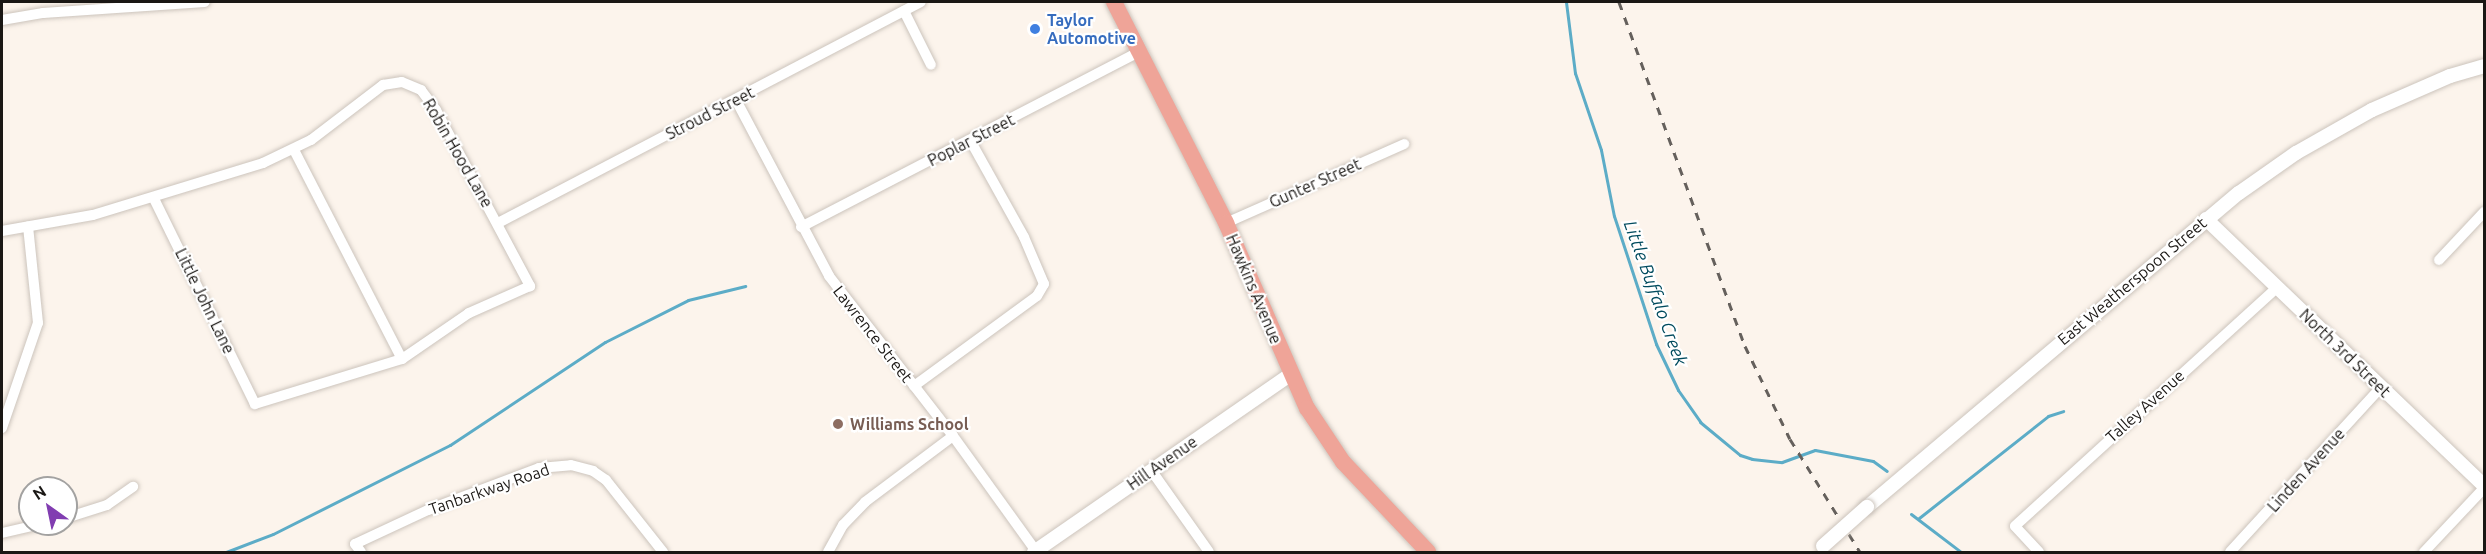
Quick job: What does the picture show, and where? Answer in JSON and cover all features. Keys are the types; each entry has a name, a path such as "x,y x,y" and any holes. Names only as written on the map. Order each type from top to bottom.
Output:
{"main road":[{"name":"Hawkins Avenue","path":"1114,2 1226,223 1290,375 1343,462 1428,552"}],"street":[{"path":"2,20 43,13 205,2"},
{"name":"Stroud Street","path":"498,223 921,2"},
{"path":"904,10 931,65"},
{"name":"Poplar Street","path":"801,227 1140,51"},
{"name":"East Weatherspoon Street","path":"1819,549 2206,219 2296,153 2352,121 2450,76 2484,66"},
{"name":"Robin Hood Lane","path":"2,231 154,199 294,150 383,85 402,82 421,90 436,110 530,286 469,313 402,359"},
{"name":"Lawrence Street","path":"736,100 801,227 835,284 953,436 1035,552"},
{"path":"914,386 1037,296 1042,286 1042,274 1024,237 970,140"},
{"name":"Gunter Street","path":"1226,223 1404,144"},
{"path":"294,150 402,359"},
{"name":"Little John Lane","path":"154,199 255,404 402,359"},
{"path":"2439,260 2484,212"},
{"name":"North 3rd Street","path":"2206,219 2484,487"},
{"path":"2,428 38,323 28,227"},
{"name":"Talley Avenue","path":"2038,552 2015,526 2277,288"},
{"name":"Hill Avenue","path":"1035,552 1290,375"},
{"name":"Linden Avenue","path":"2230,552 2381,387"},
{"path":"828,552 843,525 865,502 953,436"},
{"name":"Tanbarkway Road","path":"358,548 428,510 528,472 571,465 593,471 606,480 663,552"},
{"path":"1151,470 1209,552"},
{"path":"2424,552 2484,487"},
{"path":"78,514 107,505 133,488"},
{"path":"2,533 18,529"}],"waterway":[{"name":"Little Buffalo Creek","path":"1566,2 1575,73 1601,150 1614,216 1656,344 1678,390 1700,422 1740,455 1752,459 1782,462 1815,450 1873,461 1887,471"},
{"path":"226,552 273,534 450,445 605,342 688,300 745,286"},
{"path":"1919,518 2048,416 2063,411"},
{"name":"Little Buffalo Creek","path":"1911,514 1961,552"}],"railway":[{"path":"1619,2 1745,346 1790,439 1860,552"}],"place":[{"name":"Taylor Automotive","path":"1035,29"},
{"name":"Williams School","path":"838,424"}]}
